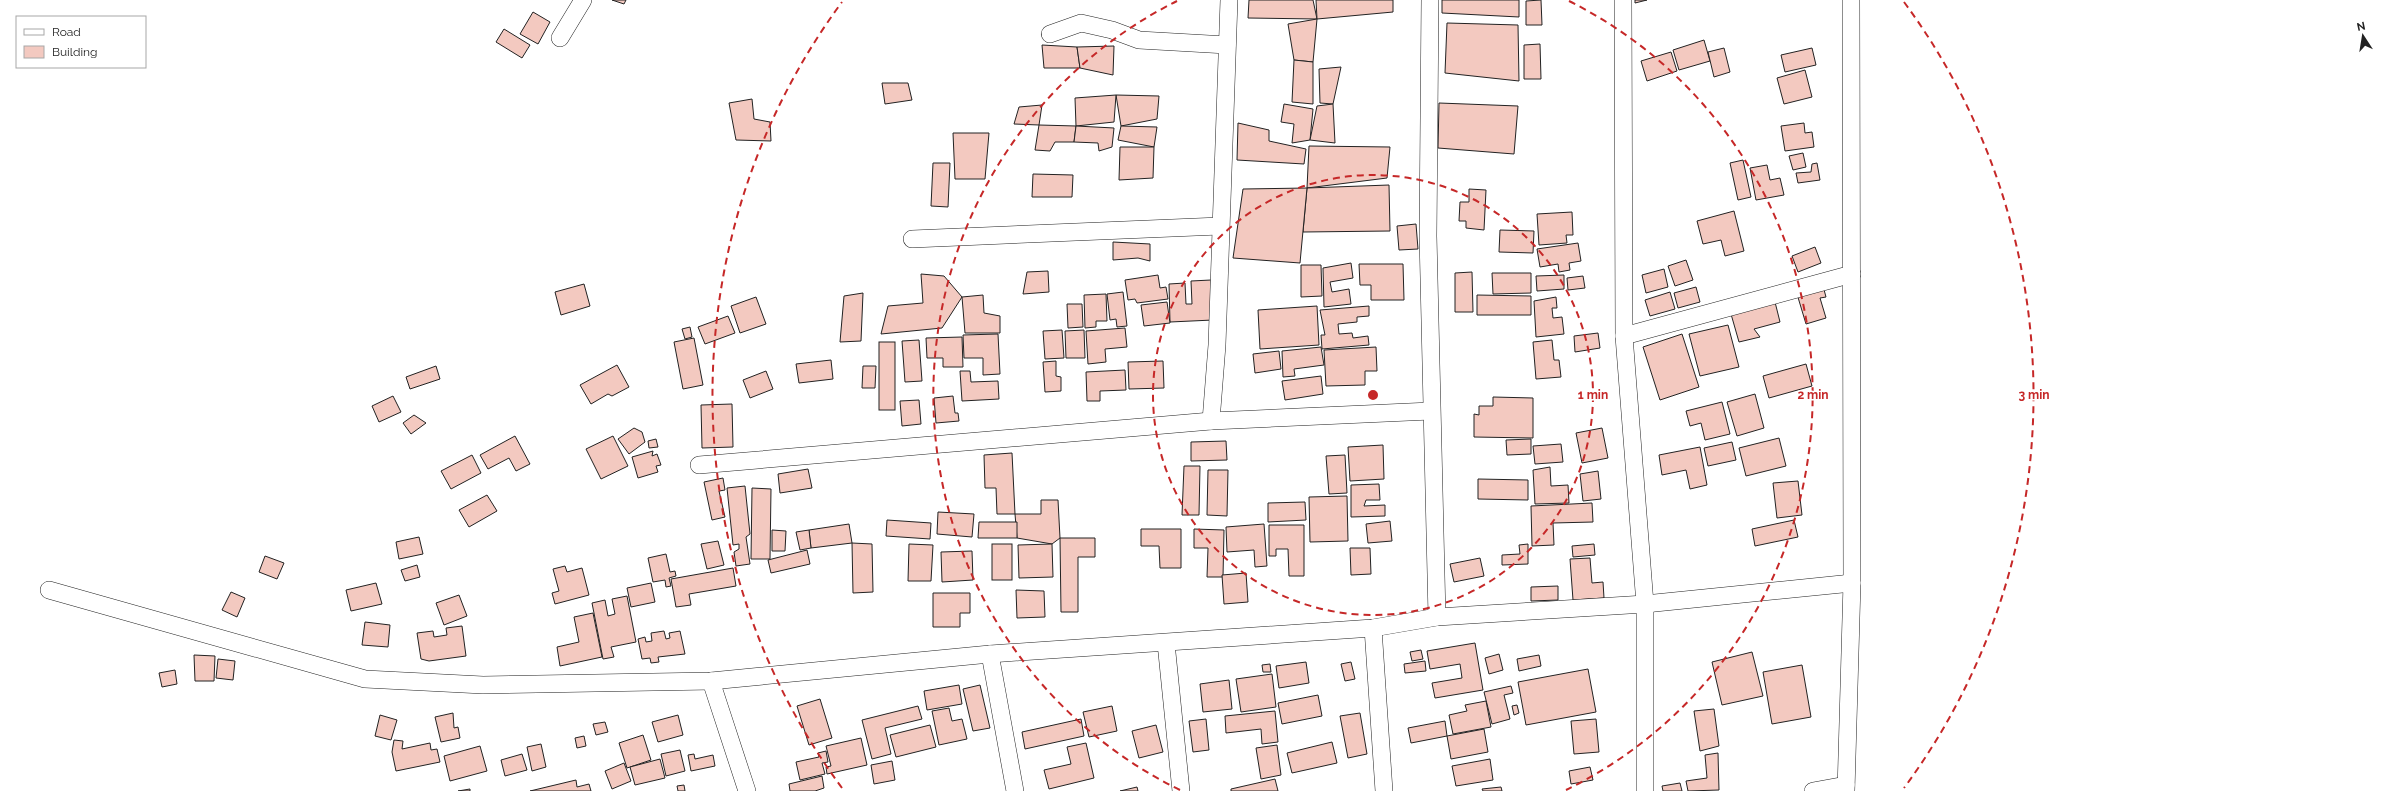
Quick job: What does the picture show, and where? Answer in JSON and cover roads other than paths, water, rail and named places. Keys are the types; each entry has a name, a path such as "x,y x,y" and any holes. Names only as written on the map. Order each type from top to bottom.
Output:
{"street":[{"path":"560,38 583,0"},
{"path":"1211,421 1217,345 1229,0"},
{"path":"1430,0 1428,236 1437,617"},
{"path":"1623,0 1624,336 1645,604 1645,791"},
{"path":"1813,791 1846,788 1852,583 1851,0"},
{"path":"1050,34 1081,23 1112,30 1139,40 1227,45"},
{"path":"912,239 1220,226"},
{"path":"1624,336 1852,274"},
{"path":"698,465 1211,421 1432,411"},
{"path":"49,590 365,679 483,685 711,681 990,654 1373,628 1437,617 1645,604 1852,583"},
{"path":"1373,628 1384,791"},
{"path":"1166,643 1181,791"},
{"path":"990,654 1015,791"},
{"path":"711,681 747,791"}]}
